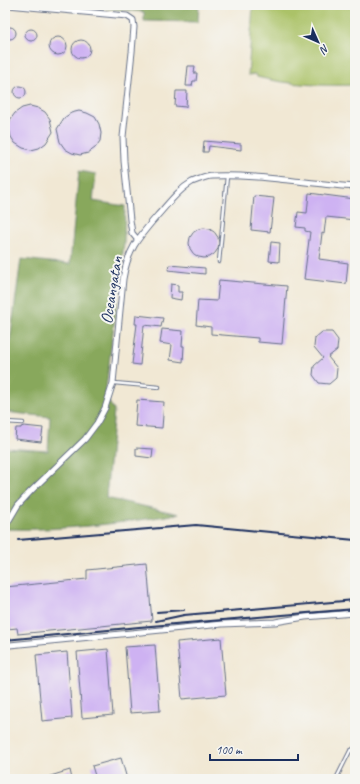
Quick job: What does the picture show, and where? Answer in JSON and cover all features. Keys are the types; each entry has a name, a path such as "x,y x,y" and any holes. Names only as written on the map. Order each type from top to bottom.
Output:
{"street":[{"path":"8,5 127,16 133,20 134,27 132,52 123,137 130,220 132,233 138,239"},
{"name":"Oceangatan","path":"5,527 18,506 32,490 85,439 97,423 105,408 113,383 126,266 130,253 138,239 178,194 192,182 211,176 255,177 355,187"},
{"path":"10,645 222,624 276,622 305,617 355,613"}],"lane":[{"path":"219,262 226,176"},
{"path":"113,383 159,387"},
{"path":"5,422 23,423"},
{"path":"336,779 350,751 355,748"}],"green space":[{"path":"64,5 199,5 198,22 144,21 144,12"},
{"path":"253,5 355,5 355,85 293,83 269,80 257,77 256,74 248,75"},
{"path":"79,171 96,174 93,201 125,206 124,244 105,396 114,410 106,498 179,514 71,528 5,529 5,448 48,451 50,417 5,412 5,378 21,259 70,264"}],"building":[{"path":"8,27 12,27 16,33 12,39 8,39 4,35 4,31"},
{"path":"29,29 33,29 37,35 33,41 29,41 25,37 25,33"},
{"path":"58,37 64,40 67,46 64,52 58,55 52,52 49,46 52,40"},
{"path":"81,40 87,43 90,49 87,55 81,58 75,55 72,49 75,43"},
{"path":"188,66 195,66 194,73 197,73 196,81 193,81 192,86 186,86"},
{"path":"18,86 22,86 26,92 22,98 18,98 14,94 14,90"},
{"path":"176,91 187,91 186,107 175,106"},
{"path":"30,106 45,112 50,119 53,132 46,143 39,148 31,150 23,148 15,143 11,137 9,128 10,120 15,113 22,108"},
{"path":"79,111 95,117 99,124 101,133 100,141 95,148 88,153 80,155 65,149 60,142 57,129 64,118 71,113"},
{"path":"204,141 241,144 241,150 209,146 208,152 203,152"},
{"path":"309,193 355,199 355,220 326,217 324,234 322,233 319,259 348,263 346,284 304,279 310,232 305,231 305,228 296,227 298,212 307,213"},
{"path":"254,196 274,198 270,232 251,230"},
{"path":"204,228 214,233 219,243 214,253 204,258 194,253 189,243 194,233"},
{"path":"271,242 280,243 279,262 269,261"},
{"path":"169,265 205,268 205,274 168,270"},
{"path":"219,280 287,286 282,344 258,342 258,338 211,334 211,327 196,325 198,300 217,301"},
{"path":"171,284 178,285 178,292 182,292 181,300 170,298"},
{"path":"136,315 163,318 161,327 144,325 140,365 132,364 137,324 135,324"},
{"path":"162,329 183,331 183,362 170,360 172,345 160,343"},
{"path":"322,332 332,332 338,340 337,350 328,357 337,368 336,378 329,384 319,383 313,375 314,366 323,358 314,347 315,338"},
{"path":"137,400 164,402 162,428 135,426"},
{"path":"24,426 43,428 41,442 15,439 16,428 21,428"},
{"path":"136,448 153,449 152,458 136,456"},
{"path":"147,564 152,621 18,634 17,628 7,629 5,587 87,579 87,570"},
{"path":"221,638 226,695 182,699 177,642"},
{"path":"155,645 160,711 130,713 125,647"},
{"path":"108,649 113,715 82,718 77,652"},
{"path":"67,652 72,718 42,721 36,655"},
{"path":"121,758 127,779 96,779 92,766"},
{"path":"70,770 72,779 44,779 44,778"}],"railway":[{"path":"18,540 196,525 355,540"},
{"path":"156,621 184,615 355,600"},
{"path":"5,640 355,609"},
{"path":"157,612 184,610"}]}
